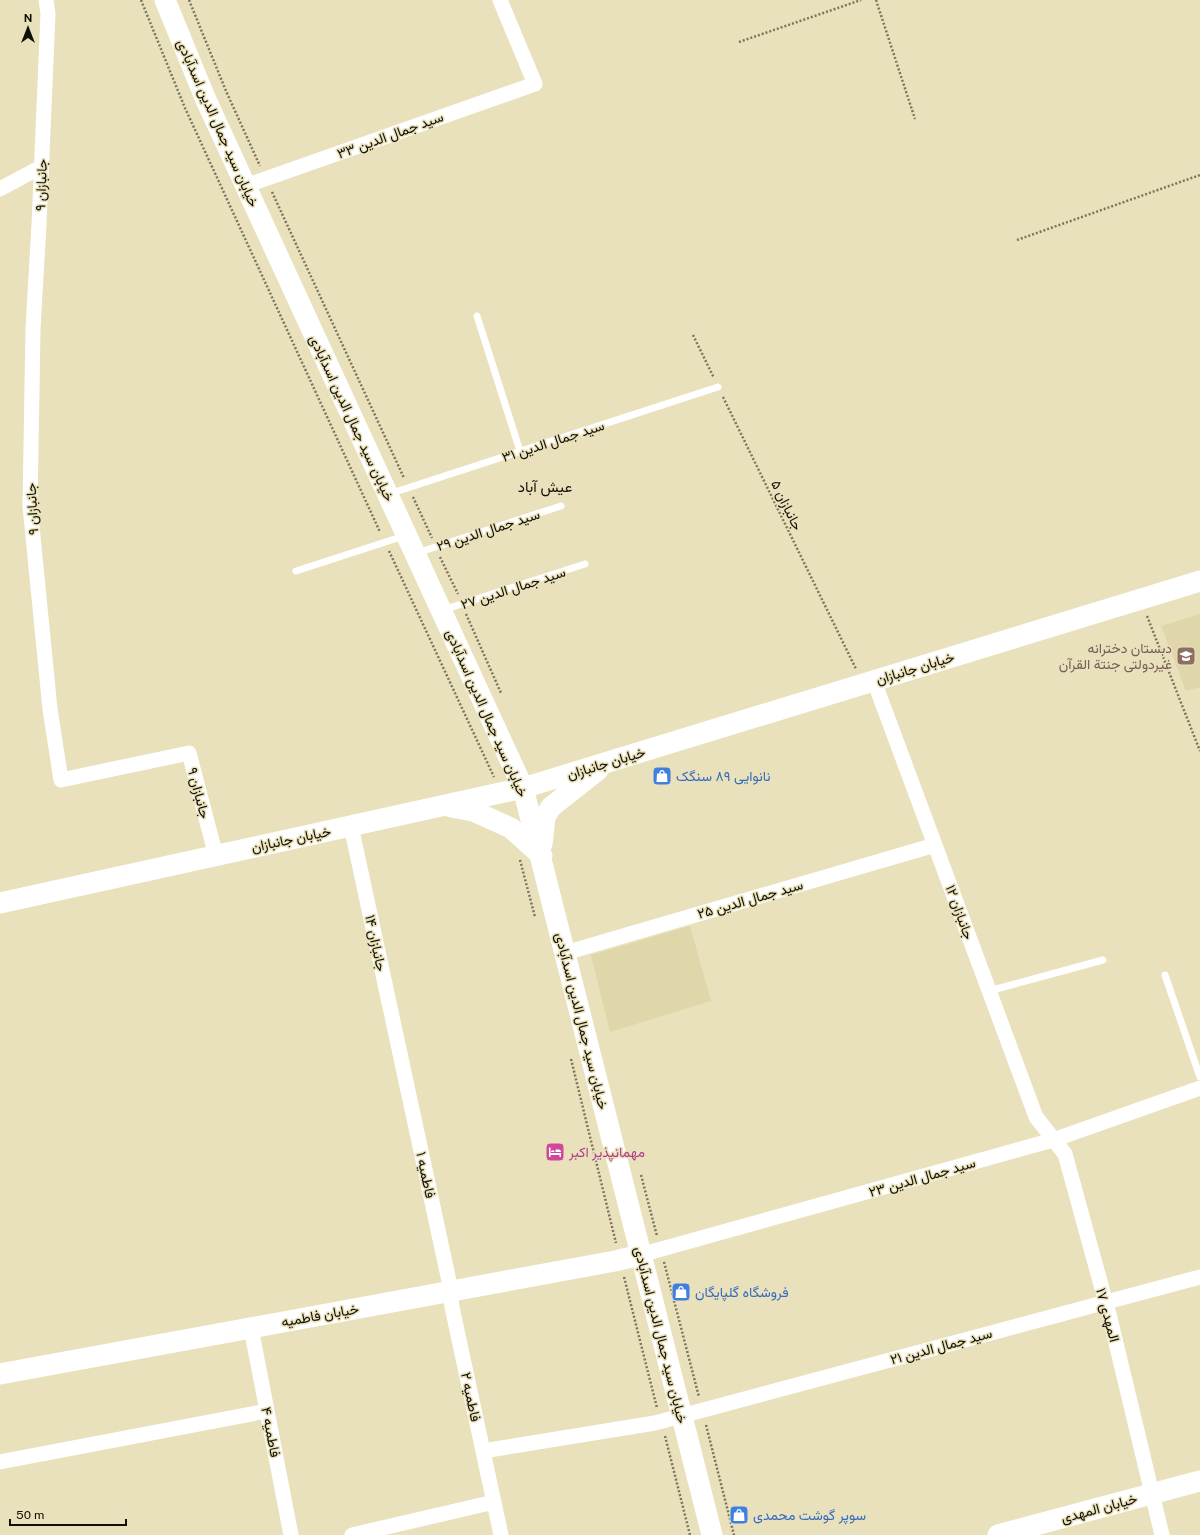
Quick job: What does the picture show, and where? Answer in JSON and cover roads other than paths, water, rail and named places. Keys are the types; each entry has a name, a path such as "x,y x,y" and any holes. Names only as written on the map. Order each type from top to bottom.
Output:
{"main road":[{"name":"خیابان سید جمال الدین اسدآبادی","path":"165,0 206,100 245,186 523,788 542,856 640,1255 712,1535"},
{"name":"خیابان جانبازان","path":"0,903 523,788 1200,580"},
{"path":"542,856 542,833 545,817 551,807 607,763"},
{"path":"443,806 473,811 511,828 542,856"},
{"name":"خیابان فاطمیه","path":"0,1374 620,1260 640,1255"},
{"name":"خیابان المهدی","path":"998,1535 1200,1481"}],"street":[{"name":"جانبازان ۹","path":"46,0 48,14 33,328 30,506 50,709 61,780 189,753 216,856"},
{"name":"سید جمال الدین ۳۳","path":"245,186 535,84 500,0"},
{"path":"0,189 41,167"},
{"name":"جانبازان ۱۲","path":"869,682 935,845 1036,1117 1054,1140"},
{"name":"جانبازان ۱۴","path":"351,826 401,1059"},
{"name":"سید جمال الدین ۲۵","path":"565,953 935,845"},
{"name":"فاطمیه ۱","path":"401,1059 451,1291"},
{"name":"سید جمال الدین ۲۳","path":"640,1255 1054,1140 1200,1088"},
{"name":"المهدی ۱۷","path":"1054,1140 1065,1154 1106,1302 1162,1535"},
{"name":"سید جمال الدین ۲۱","path":"483,1451 661,1421 1200,1278"},
{"name":"فاطمیه ۲","path":"451,1291 452,1307 500,1535"},
{"name":"فاطمیه ۴","path":"251,1328 291,1535"},
{"path":"0,1462 267,1411"},
{"path":"352,1535 494,1502"}],"lane":[{"path":"477,316 520,451"},
{"name":"سید جمال الدین ۳۱","path":"387,495 718,387"},
{"name":"سید جمال الدین ۲۹","path":"414,554 561,506"},
{"path":"296,571 406,535"},
{"name":"سید جمال الدین ۲۷","path":"441,611 585,564"},
{"path":"989,991 1103,960"},
{"path":"1165,974 1200,1077"}],"place":[{"name":"دبستان دخترانه غیردولتی جنتة القرآن","path":"1186,656"},
{"name":"نانوایی ۸۹ سنگک","path":"662,776"},
{"name":"مهمانپذیر اکبر","path":"555,1152"},
{"name":"فروشگاه گلپایگان","path":"681,1292"},
{"name":"سوپر گوشت محمدی","path":"739,1515"}],"district":[{"name":"عیش آباد","path":"545,486"}]}
